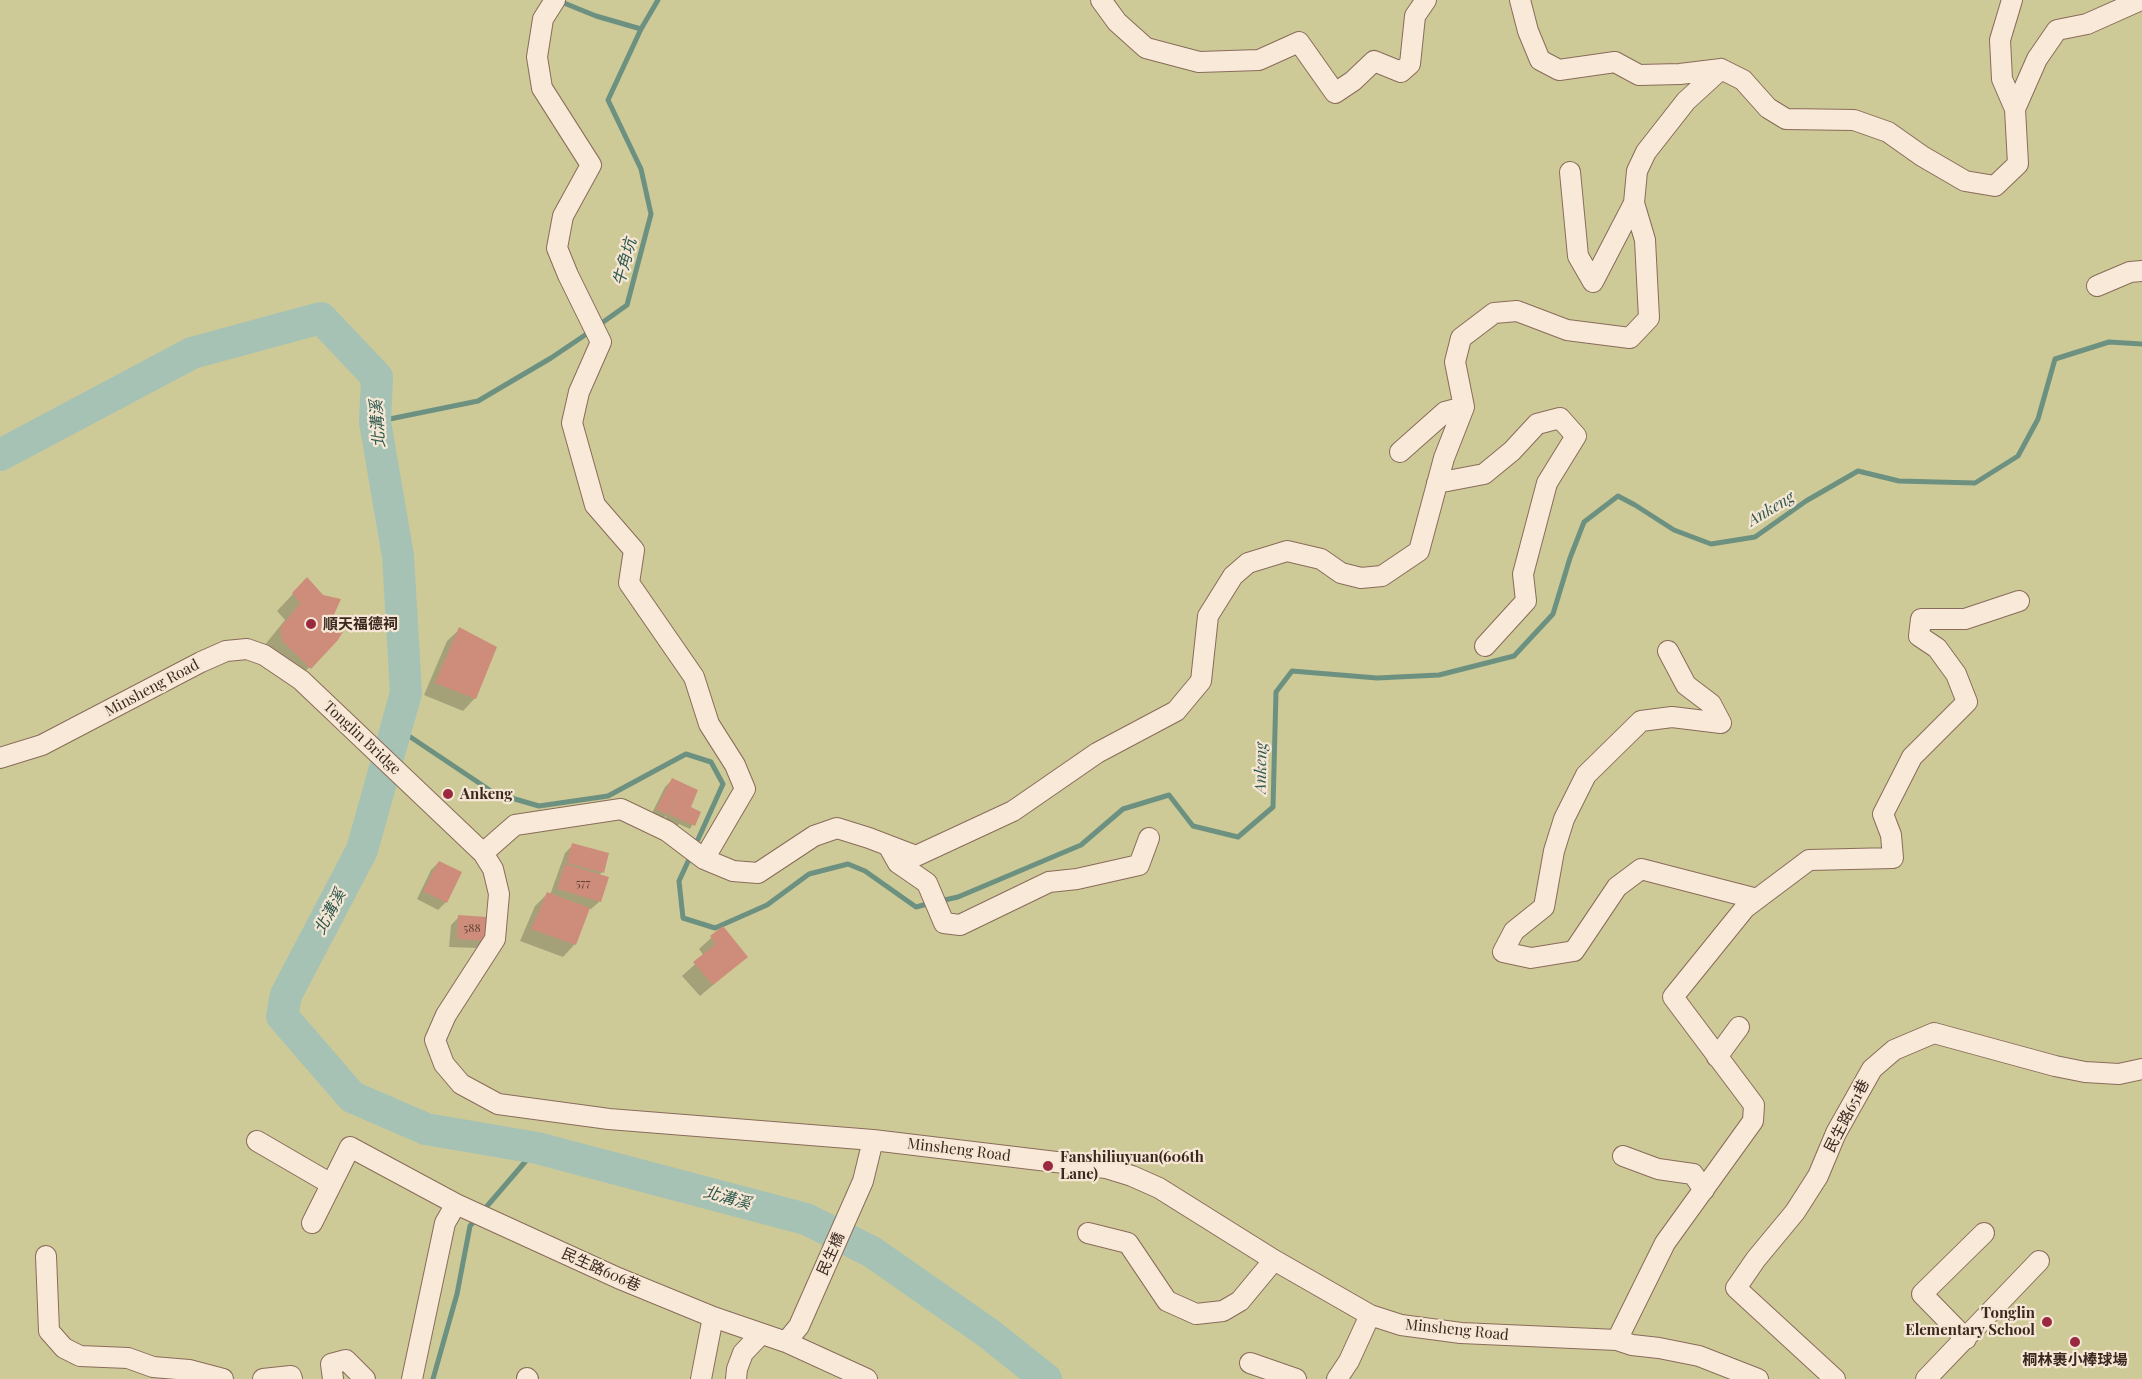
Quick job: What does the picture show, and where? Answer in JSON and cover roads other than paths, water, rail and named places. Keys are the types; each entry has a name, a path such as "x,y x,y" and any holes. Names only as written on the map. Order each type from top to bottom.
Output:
{"street":[{"path":"1101,0 1117,22 1146,48 1199,62 1259,60 1299,42 1335,93 1353,81 1374,61 1401,72 1410,64 1415,16 1426,0"},
{"path":"1520,0 1539,60 1559,70 1615,62 1639,75 1680,74 1721,69 1743,80 1768,108 1786,119 1854,120 1888,132 1922,156 1965,181 1995,186 2019,164 2015,109 2002,79 2000,40 2012,0"},
{"path":"2015,109 2037,58 2057,30 2087,24 2141,0"},
{"path":"552,5 543,19 537,57 542,88 591,165 563,216 557,248 601,342 579,392 572,423 596,505 634,550 629,583 694,677 709,724 735,765 745,789 704,859"},
{"path":"483,853 515,825 621,809 667,831 704,859 733,871 758,873 814,836 837,828 916,856 1013,811 1097,753 1176,711 1202,681 1208,616 1233,576 1248,563 1287,551 1321,559 1341,573 1361,578 1382,576 1419,551 1444,458 1464,407 1455,362 1461,338 1494,313 1517,311 1567,330 1630,338 1649,318 1645,240 1634,203 1637,171 1646,152 1686,101 1721,69"},
{"path":"1570,172 1578,256 1593,282 1634,203"},
{"path":"2097,285 2130,272 2142,271"},
{"path":"1400,452 1445,411 1464,407"},
{"path":"1437,483 1484,474 1512,452 1537,424 1560,418 1576,436 1547,483 1523,574 1526,601 1485,646"},
{"path":"1617,1340 1665,1243 1753,1122 1754,1105 1673,997 1745,908 1809,860 1893,858 1891,835 1883,814 1912,757 1967,702 1956,674 1937,648 1919,636 1921,619 1965,619 2019,601"},
{"name":"Minsheng Road","path":"0,758 42,745 226,651 247,649 264,655 302,681"},
{"path":"1668,651 1686,685 1710,704 1721,723 1672,717 1641,721 1586,775 1564,819 1554,851 1544,907 1515,931 1503,952 1531,958 1574,951 1617,887 1641,869 1756,899"},
{"name":"Tonglin Bridge","path":"302,681 423,795"},
{"name":"Minsheng Road","path":"423,795 483,853 493,869 499,894 495,939 446,1015 435,1040 444,1064 461,1084 498,1104 609,1119 873,1140 1106,1168 1159,1188 1274,1260 1370,1315 1401,1325 1461,1334 1617,1340 1632,1345 1699,1356 1758,1379"},
{"path":"889,847 898,863 927,883 944,923 960,925 1049,882 1077,879 1139,865 1149,838"},
{"path":"1717,1057 1739,1027"},
{"name":"民生路651巷","path":"1835,1379 1736,1288 1756,1259 1796,1212 1818,1176 1836,1133 1872,1069 1894,1050 1934,1033 2085,1072 2119,1074 2142,1069"},
{"name":"民生橋","path":"786,1342 799,1326 863,1181 873,1140"},
{"path":"257,1141 331,1184 312,1223"},
{"name":"民生路606巷","path":"331,1184 350,1147 462,1207 618,1278 713,1317 786,1342 867,1379"},
{"path":"1623,1156 1658,1169 1692,1174 1704,1190"},
{"path":"412,1379 445,1223 462,1207"},
{"path":"1088,1233 1128,1243 1167,1301 1196,1314 1223,1311 1239,1301 1274,1260"},
{"path":"1966,1339 1922,1294 1984,1233"},
{"path":"46,1256 49,1331 64,1348 80,1356 128,1358 153,1366 189,1370 223,1379"},
{"path":"1926,1379 2040,1261"},
{"path":"1337,1379 1349,1361 1370,1315"},
{"path":"701,1379 713,1317"},
{"path":"736,1379 737,1369 744,1353 761,1334"},
{"path":"333,1379 331,1364 346,1360 365,1379"},
{"path":"1250,1363 1296,1379"},
{"path":"263,1379 291,1377 292,1379"}],"waterway":[{"name":"牛角坑","path":"599,325 627,305 651,214 641,169 608,100 641,29 658,0"},
{"path":"559,1 596,16 641,29"},
{"name":"北溝溪","path":"0,455 192,353 321,318 377,377 375,422 398,556 406,693 362,850 286,995 282,1016 352,1097 426,1129 537,1148 806,1219 872,1252 988,1333 1046,1379"},
{"name":"牛角坑","path":"375,422 478,401 551,358 591,331"},
{"name":"Ankeng","path":"940,901 958,897 1081,845 1123,809 1169,795 1193,826 1238,837 1273,807 1276,692 1292,671 1377,678 1439,675 1514,656 1553,614 1584,522 1618,496 1674,530 1711,544 1755,537 1806,501 1858,471 1899,481 1975,483 2018,456 2038,419 2055,359 2109,342 2142,344"},
{"name":"Ankeng","path":"397,728 494,793 539,806 608,796 686,754 711,762 723,784 695,846"},
{"name":"Ankeng","path":"691,855 679,881 683,918 715,928 767,905 809,874 848,864 865,871 916,907 931,903"},
{"path":"433,1379 457,1294 470,1226 537,1148"}],"place":[{"name":"順天福德祠","path":"311,624"},
{"name":"Ankeng","path":"448,794"},
{"name":"Fanshiliuyuan(606th Lane)","path":"1048,1166"},
{"name":"Tonglin Elementary School","path":"2047,1322"},
{"name":"桐林裹小棒球場","path":"2075,1342"}]}
